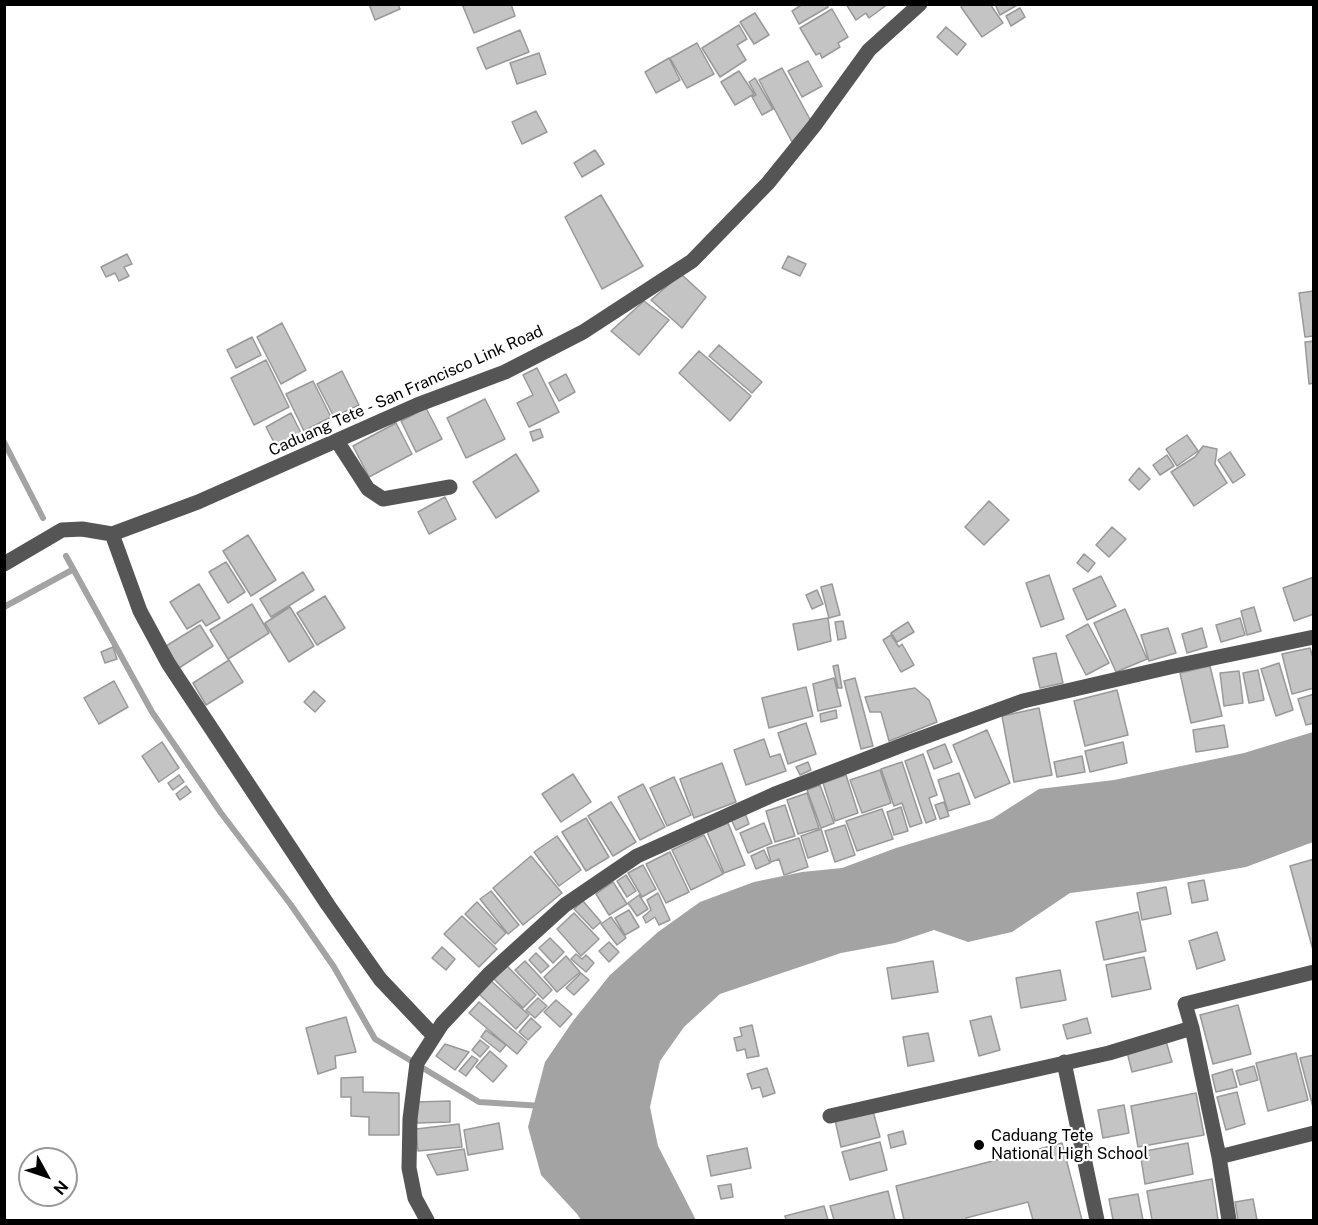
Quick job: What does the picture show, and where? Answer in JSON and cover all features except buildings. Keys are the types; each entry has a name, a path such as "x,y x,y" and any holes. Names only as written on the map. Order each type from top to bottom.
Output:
{"street":[{"name":"Caduang Tete - San Francisco Link Road","path":"4,564 62,530 82,529 112,534 198,502 417,405 505,372 583,332 692,261 768,183 814,126 869,50 920,4"},
{"path":"337,441 368,489 383,499 450,487"},
{"path":"112,534 140,611 168,663 380,979 434,1036"},
{"path":"426,1221 415,1198 409,1168 410,1119 417,1063 442,1024 490,973 565,905 637,856 775,794 1023,701 1314,637"},
{"path":"1229,1221 1219,1157 1185,1004 1314,972"},
{"path":"830,1116 1109,1053 1192,1028"},
{"path":"1064,1062 1096,1221"},
{"path":"1219,1157 1314,1133"}],"shaded area":[{"path":"1313,732 1313,842 1246,867 1166,881 1070,893 1012,932 968,942 934,930 895,943 841,953 720,994 684,1027 660,1061 650,1107 658,1146 696,1220 581,1220 541,1175 528,1127 545,1062 573,1021 610,975 658,932 700,902 754,882 802,872 842,868 896,848 992,819 1039,789 1114,780 1244,753"}],"waterway":[{"path":"4,442 43,518"},
{"path":"66,556 152,712 221,813 291,905 334,967 375,1039 479,1102 542,1106"},
{"path":"4,607 72,570"}],"place":[{"name":"Caduang Tete National High School","path":"979,1145"}]}
